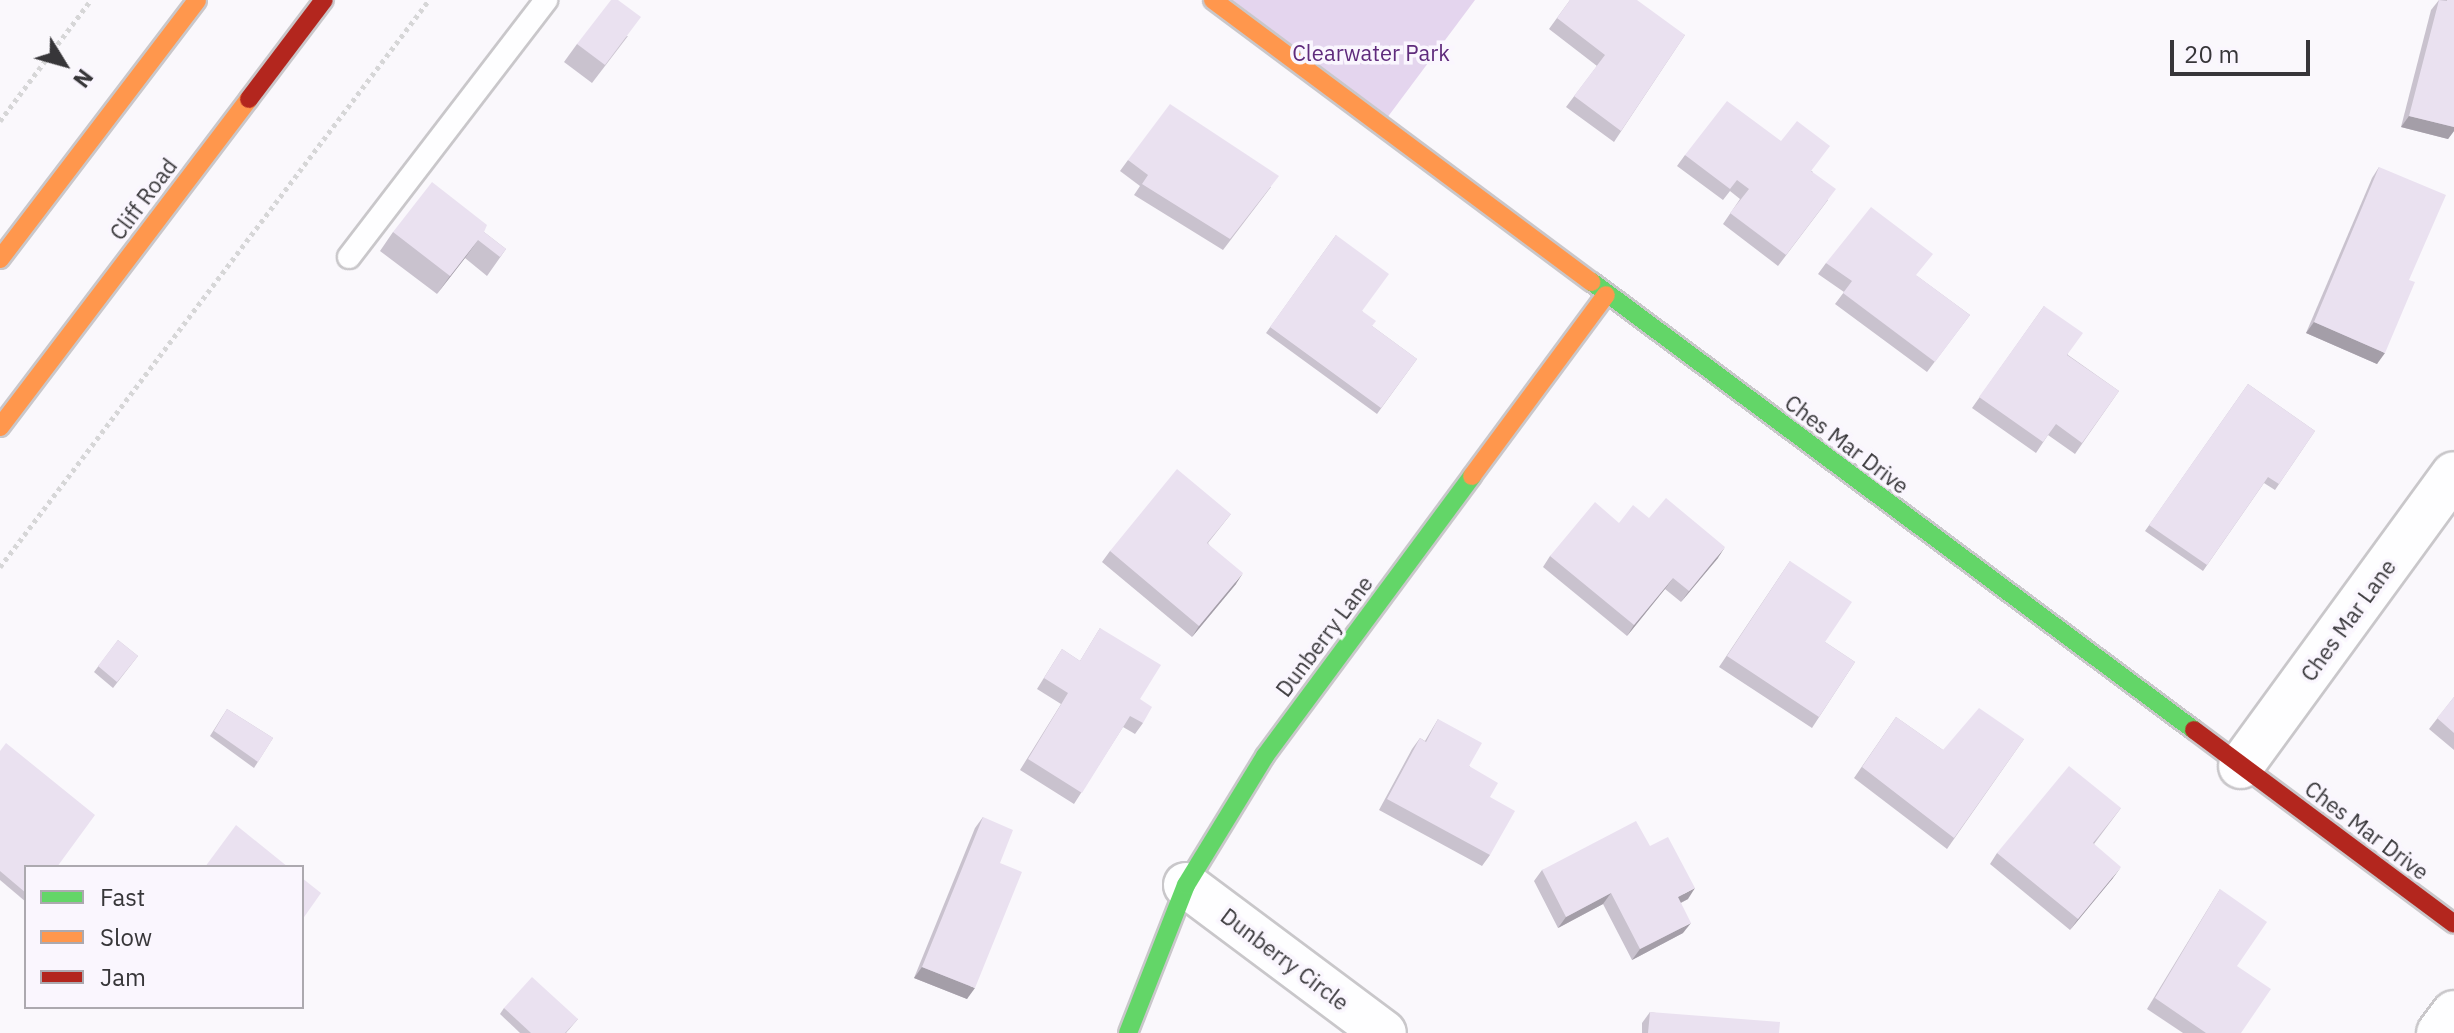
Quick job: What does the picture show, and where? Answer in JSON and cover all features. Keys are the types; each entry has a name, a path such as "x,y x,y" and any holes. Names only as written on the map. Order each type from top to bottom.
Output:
{"street":[{"path":"0,259 197,0"},
{"name":"Cliff Road","path":"0,427 324,0"},
{"name":"Ches Mar Drive","path":"1213,0 2454,924"},
{"name":"Dunberry Lane","path":"1128,1033 1186,885 1265,756 1606,295"},
{"name":"Ches Mar Lane","path":"2241,766 2454,474"},
{"name":"Dunberry Circle","path":"1186,885 1384,1033"},
{"path":"2439,1033 2454,1013"}],"lane":[{"path":"349,257 546,0"}],"path":[{"path":"0,121 91,0"},
{"path":"0,567 429,0"}],"green space":[{"name":"Clearwater Park","path":"1213,0 1475,0 1381,126"}],"building":[{"path":"611,0 618,0 641,17 605,65 577,44"},
{"path":"1570,0 1637,0 1685,35 1621,131 1574,96 1605,55 1557,18"},
{"path":"2439,0 2454,0 2454,127 2409,116"},
{"path":"1727,101 1781,141 1797,121 1830,146 1811,171 1836,189 1786,255 1730,213 1749,189 1737,180 1730,189 1685,155"},
{"path":"1170,104 1279,176 1230,239 1142,184 1148,175 1128,160"},
{"path":"2379,167 2446,195 2409,280 2415,282 2385,353 2314,322"},
{"path":"432,182 487,225 484,232 506,249 500,257 478,240 450,276 393,232"},
{"path":"1871,207 1933,254 1916,275 1970,315 1935,362 1843,293 1852,281 1826,263"},
{"path":"1336,235 1389,274 1362,311 1376,321 1372,326 1417,359 1381,408 1270,327"},
{"path":"2044,306 2083,333 2067,355 2119,391 2082,443 2056,424 2043,442 1979,397"},
{"path":"2248,384 2315,431 2279,484 2268,477 2207,565 2149,525"},
{"path":"1177,469 1231,514 1207,543 1243,573 1199,626 1110,551"},
{"path":"1666,498 1725,547 1689,591 1673,578 1634,625 1550,556 1595,502 1619,523 1633,505 1649,518"},
{"path":"1790,561 1852,602 1825,642 1855,662 1819,717 1727,656"},
{"path":"1100,628 1161,665 1140,699 1152,707 1143,723 1130,716 1082,793 1028,759 1068,693 1044,678 1062,649 1080,661"},
{"path":"118,640 138,656 117,682 98,666"},
{"path":"2454,697 2454,733 2437,718"},
{"path":"1979,708 2024,739 1954,838 1862,767 1896,717 1943,750"},
{"path":"227,709 273,738 258,762 214,731"},
{"path":"1438,719 1482,743 1469,766 1498,783 1490,797 1515,811 1490,855 1387,799 1420,738 1426,742"},
{"path":"6,743 95,815 58,865 24,865 24,891 0,871 0,751"},
{"path":"2069,766 2121,808 2093,843 2121,867 2078,919 1997,853"},
{"path":"983,817 1013,830 1000,863 1022,872 975,988 922,967"},
{"path":"1636,821 1650,846 1668,837 1695,888 1678,897 1691,923 1640,949 1611,893 1566,917 1542,870"},
{"path":"236,825 286,865 206,865"},
{"path":"304,880 321,893 304,917"},
{"path":"2220,889 2267,922 2237,966 2271,989 2241,1033 2206,1033 2155,998"},
{"path":"532,977 578,1019 565,1033 531,1033 504,1008"},
{"path":"1650,1012 1780,1022 1779,1033 1648,1033"}],"traffic: fast":[{"path":"1592,282 2194,730"},
{"path":"1128,1033 1186,885 1265,756 1472,476"}],"traffic: slow":[{"path":"0,259 197,0"},
{"path":"1213,0 1592,282"},
{"path":"0,427 249,99"},
{"path":"1472,476 1606,295"}],"traffic: jam":[{"path":"249,99 324,0"},
{"path":"2194,730 2454,924"}]}
